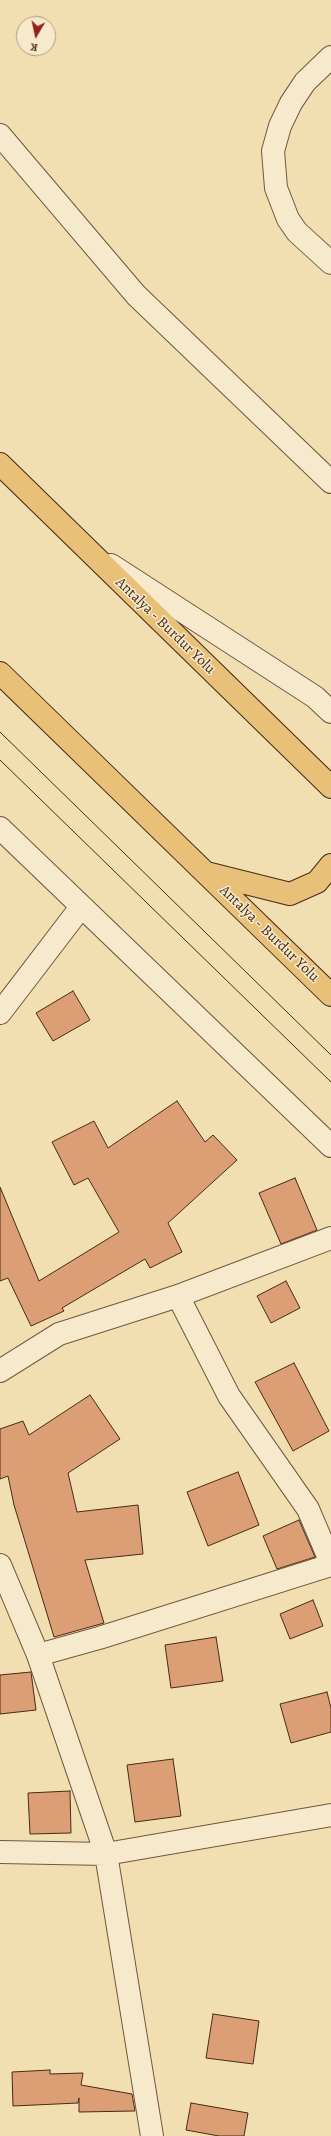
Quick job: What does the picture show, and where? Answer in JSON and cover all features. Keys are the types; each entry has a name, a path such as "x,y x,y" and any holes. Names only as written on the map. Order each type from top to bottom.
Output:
{"highway":[{"name":"Antalya - Burdur Yolu","path":"0,464 331,787"},
{"name":"Antalya - Burdur Yolu","path":"0,673 331,995"},
{"path":"205,872 290,894 318,882 331,866"}],"street":[{"path":"331,57 305,82 291,103 280,126 273,151 276,188 288,218 297,232 331,263"},
{"path":"0,135 136,294 331,482"},
{"path":"89,551 315,696 331,712"},
{"path":"0,828 81,908 331,1146"},
{"path":"0,1014 81,908"},
{"path":"0,1371 59,1334 178,1296 331,1238"},
{"path":"38,1655 99,1638 331,1564 308,1510 229,1396 178,1296"},
{"path":"0,1565 38,1655 106,1854 152,2136"},
{"path":"0,1852 106,1854 331,1815"}],"building":[{"path":"73,991 90,1020 53,1041 36,1013"},
{"path":"177,1101 205,1142 213,1135 237,1160 168,1223 182,1252 150,1268 145,1259 62,1308 64,1311 31,1326 8,1278 0,1281 0,1187 39,1281 119,1232 88,1178 74,1185 52,1142 94,1121 108,1148"},
{"path":"295,1178 317,1230 281,1244 259,1193"},
{"path":"286,1281 300,1308 271,1323 257,1296"},
{"path":"294,1363 329,1431 293,1451 255,1382"},
{"path":"90,1395 120,1439 68,1473 77,1512 138,1505 143,1554 85,1560 104,1623 54,1637 14,1505 8,1476 0,1479 0,1429 23,1421 29,1435"},
{"path":"238,1472 259,1525 208,1546 187,1492"},
{"path":"299,1520 315,1557 277,1569 263,1536"},
{"path":"313,1600 323,1626 290,1639 280,1614"},
{"path":"216,1637 223,1681 171,1688 165,1645"},
{"path":"31,1672 36,1710 0,1714 0,1675"},
{"path":"327,1692 331,1708 331,1732 291,1743 280,1704"},
{"path":"173,1759 181,1816 135,1822 127,1765"},
{"path":"70,1791 71,1833 30,1834 28,1793"},
{"path":"213,2014 259,2021 253,2064 206,2058"},
{"path":"50,2070 50,2074 83,2073 81,2085 132,2094 135,2111 79,2112 79,2098 78,2103 13,2106 12,2072"},
{"path":"191,2103 248,2113 244,2136 219,2136 186,2130"}],"tram line":[{"path":"0,732 331,1055"},
{"path":"0,760 331,1082"}]}
